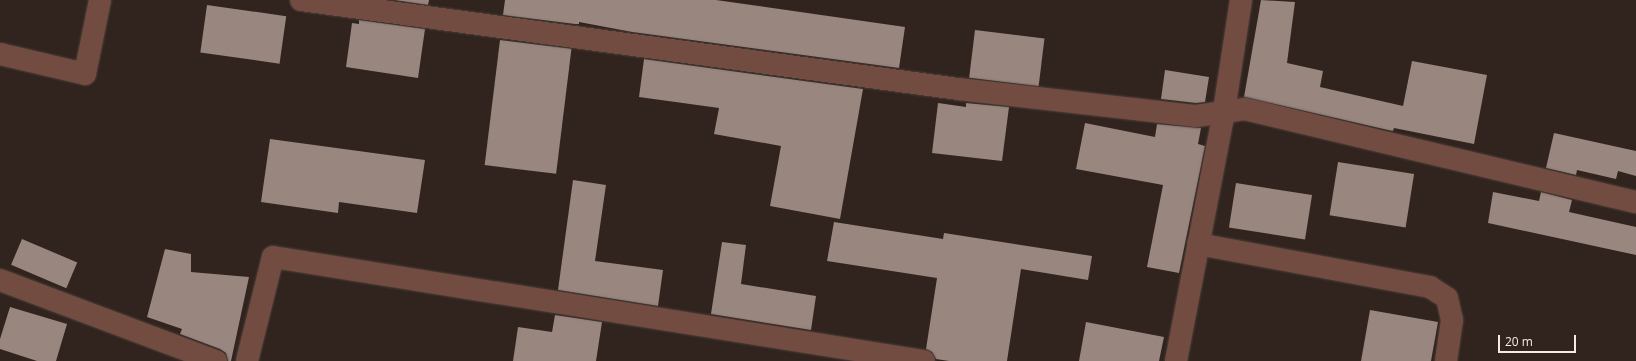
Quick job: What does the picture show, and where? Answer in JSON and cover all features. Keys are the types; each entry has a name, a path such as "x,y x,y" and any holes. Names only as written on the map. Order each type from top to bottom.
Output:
{"street":[{"path":"0,54 85,74 100,0"},
{"path":"301,0 958,89 1196,116 1245,109 1636,202"},
{"path":"1176,361 1224,111 1241,0"},
{"path":"1198,244 1430,287 1447,298 1452,320 1446,361"},
{"path":"247,361 273,257 924,361"},
{"path":"0,280 216,361"}],"building":[{"path":"394,0 429,0 428,5"},
{"path":"505,0 716,0 905,27 899,68 632,32 579,22 579,24 575,24 503,15"},
{"path":"1261,0 1295,2 1287,63 1323,71 1320,87 1403,106 1412,61 1487,75 1474,144 1394,128 1393,131 1388,130 1244,97"},
{"path":"207,5 286,16 280,64 200,53"},
{"path":"359,20 425,29 418,78 346,67 352,23 359,24"},
{"path":"975,30 1044,39 1039,86 969,78"},
{"path":"500,40 571,49 556,174 485,165"},
{"path":"644,59 863,89 840,219 770,206 781,146 714,134 719,108 639,97"},
{"path":"1165,70 1209,77 1205,102 1196,103 1161,99"},
{"path":"938,103 966,107 966,103 1009,107 1002,161 932,153"},
{"path":"1085,123 1155,137 1157,124 1201,128 1198,144 1205,146 1179,273 1147,267 1163,185 1076,169"},
{"path":"1554,133 1636,151 1636,176 1618,171 1616,179 1577,170 1576,175 1546,168"},
{"path":"270,139 425,160 417,213 339,202 338,213 261,202"},
{"path":"1338,162 1414,174 1406,227 1330,215"},
{"path":"573,180 606,185 595,261 663,270 658,306 558,290"},
{"path":"1236,183 1312,195 1305,239 1229,227"},
{"path":"1493,192 1539,201 1541,192 1572,200 1569,212 1636,227 1636,255 1488,223"},
{"path":"834,222 943,239 944,233 1092,256 1088,280 1021,269 1007,361 949,361 936,359 932,352 926,349 937,278 827,261"},
{"path":"22,239 77,262 66,288 11,265"},
{"path":"722,242 746,245 741,284 816,296 811,330 711,314"},
{"path":"165,249 191,254 191,272 249,277 231,361 228,361 226,353 220,349 180,334 182,329 147,317"},
{"path":"10,307 67,324 56,361 37,361 0,349 0,339"},
{"path":"1370,310 1438,322 1431,361 1361,361"},
{"path":"555,315 602,322 596,361 513,361 518,327 552,332"},
{"path":"1086,322 1164,337 1159,361 1079,361"}]}
